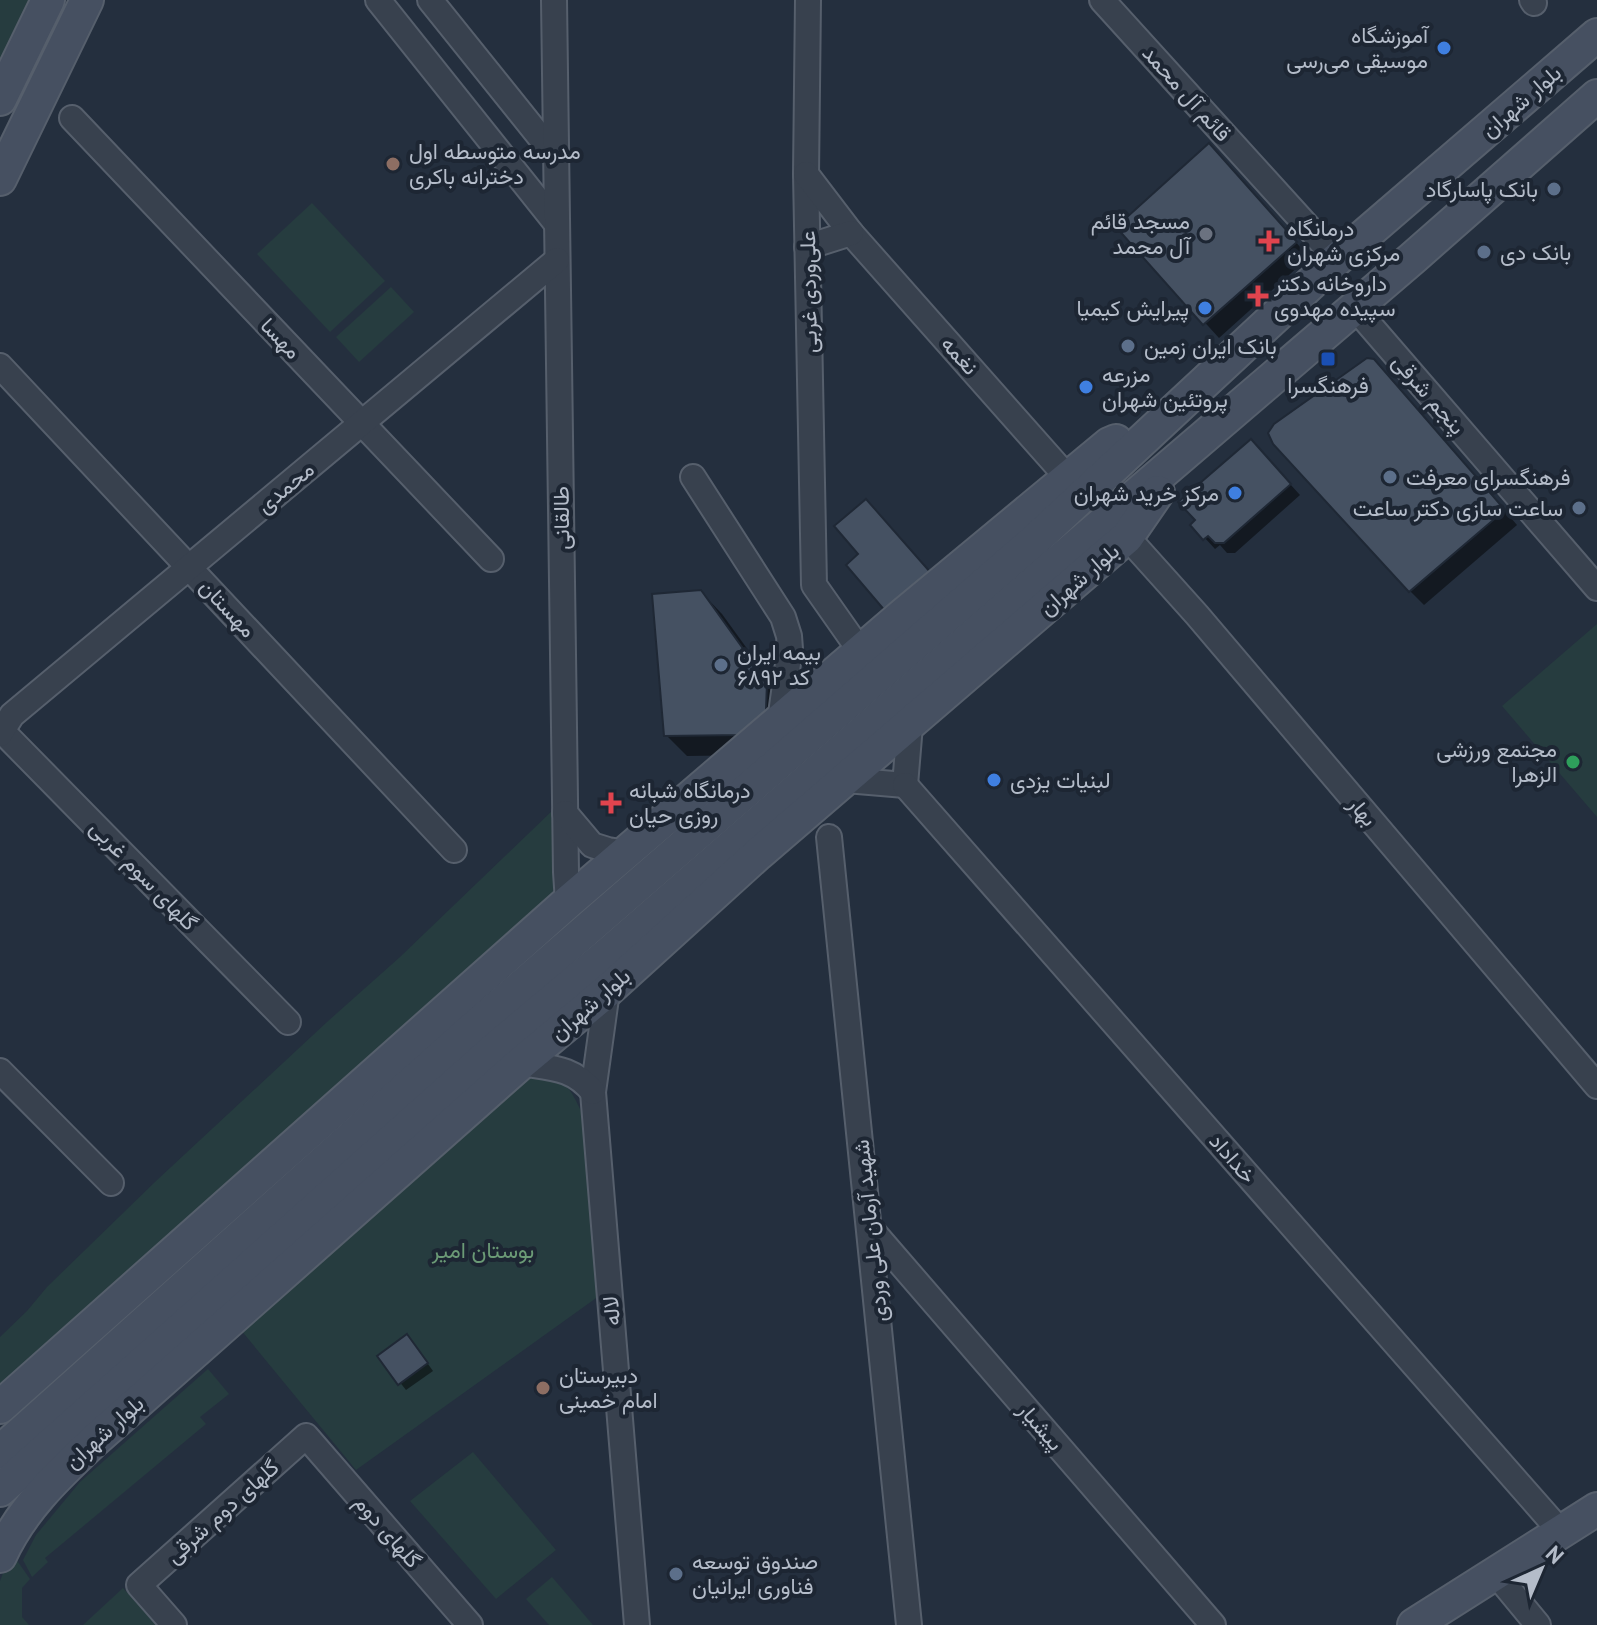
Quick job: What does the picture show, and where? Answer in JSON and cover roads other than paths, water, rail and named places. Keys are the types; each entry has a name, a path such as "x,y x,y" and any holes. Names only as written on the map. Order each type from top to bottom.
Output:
{"main road":[{"path":"0,99 48,0"},
{"path":"0,179 87,0"},
{"name":"بلوار شهران","path":"0,1452 470,1031 1035,540 1337,259 1597,35"},
{"name":"بلوار شهران","path":"0,1490 498,1046 1597,96"},
{"name":"بلوار شهران","path":"0,1407 568,902 861,652 1109,444 1160,424"},
{"name":"بلوار شهران","path":"0,1556 12,1530 35,1499 68,1465 521,1063 607,991 758,854 1127,537 1183,455"},
{"path":"1414,1625 1597,1509"}],"street":[{"path":"378,0 556,223"},
{"path":"430,0 556,157"},
{"name":"طالقانی","path":"554,0 568,902"},
{"name":"علی‌وردی غربی","path":"808,0 806,174 814,585"},
{"name":"قائم آل محمد","path":"1102,0 1337,259"},
{"name":"مهسا","path":"72,118 491,559"},
{"name":"نغمه","path":"806,174 851,233 1068,478"},
{"path":"807,247 851,233"},
{"name":"محمدی","path":"3,726 557,260"},
{"name":"پنجم شرقی","path":"1355,308 1597,588"},
{"name":"مهستان","path":"0,366 454,850"},
{"path":"693,477 783,617 790,649 780,721"},
{"name":"بهار","path":"1127,537 1197,615 1597,1086"},
{"path":"772,600 814,585 861,652"},
{"path":"846,780 897,784 910,725"},
{"name":"گلهای سوم غربی","path":"3,726 288,1022"},
{"name":"خداداد","path":"897,784 1561,1532"},
{"path":"565,813 592,845 626,853"},
{"name":"شهید آرمان علی وردی","path":"829,837 909,1625"},
{"name":"لاله","path":"607,991 593,1092 637,1625"},
{"path":"521,1063 569,1072 583,1079 593,1092"},
{"path":"0,1071 111,1183"},
{"name":"پیشیار","path":"869,1227 1213,1625"},
{"name":"گلهای دوم شرقی","path":"174,1625 139,1585 306,1436"},
{"name":"گلهای دوم","path":"306,1436 470,1625"},
{"path":"1496,1574 1538,1625"}],"place":[{"name":"آموزشگاه موسیقی می‌رسی","path":"1444,48"},
{"name":"مدرسه متوسطه اول دخترانه باکری","path":"393,164"},
{"name":"بانک پاسارگاد","path":"1554,189"},
{"name":"مسجد قائم آل محمد","path":"1206,234"},
{"name":"درمانگاه مرکزی شهران","path":"1269,241"},
{"name":"بانک دی","path":"1484,252"},
{"name":"داروخانه دکتر سپیده مهدوی","path":"1258,296"},
{"name":"پیرایش کیمیا","path":"1205,308"},
{"name":"بانک ایران زمین","path":"1128,346"},
{"name":"فرهنگسرا","path":"1328,359"},
{"name":"مزرعه پروتئین شهران","path":"1086,387"},
{"name":"فرهنگسرای معرفت","path":"1390,477"},
{"name":"مرکز خرید شهران","path":"1235,493"},
{"name":"ساعت سازی دکتر ساعت","path":"1579,508"},
{"name":"بیمه ایران کد ۶۸۹۲","path":"721,665"},
{"name":"مجتمع ورزشی الزهرا","path":"1573,762"},
{"name":"لبنیات یزدی","path":"994,780"},
{"name":"درمانگاه شبانه روزی حیان","path":"611,803"},
{"name":"دبیرستان امام خمینی","path":"543,1388"},
{"name":"صندوق توسعه فناوری ایرانیان","path":"676,1574"}],"park label":[{"name":"بوستان امیر","path":"483,1250"}]}
